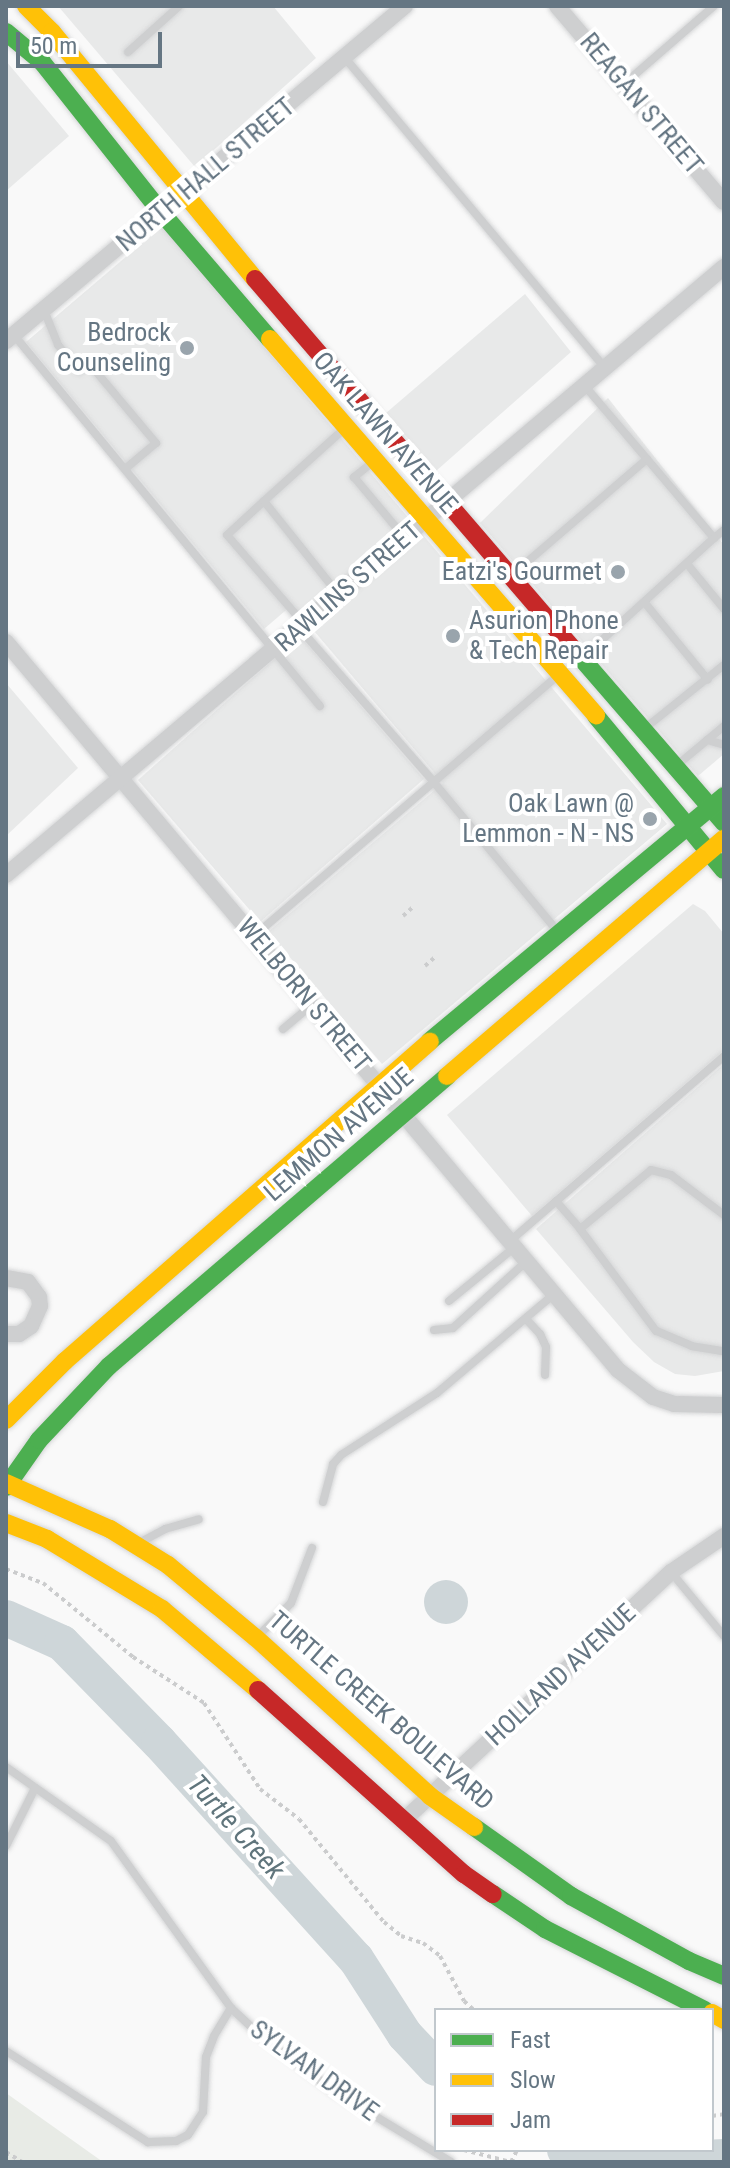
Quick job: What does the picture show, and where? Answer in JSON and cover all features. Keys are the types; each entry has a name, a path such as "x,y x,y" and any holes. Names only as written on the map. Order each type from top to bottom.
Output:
{"main road":[{"name":"OAK LAWN AVENUE","path":"26,6 85,71 184,195 675,767 717,802 724,823"},
{"name":"OAK LAWN AVENUE","path":"6,32 42,62 161,212 724,870"},
{"name":"LEMMON AVENUE","path":"6,1420 75,1352 379,1085 717,802"},
{"name":"LEMMON AVENUE","path":"7,1485 39,1440 109,1366 724,839"},
{"name":"TURTLE CREEK BOULEVARD","path":"7,1485 67,1508 137,1544 168,1565 256,1638 430,1796 571,1896 620,1925 724,1976"},
{"path":"6,1523 47,1539 106,1572 162,1609 232,1667 464,1874 545,1929 701,2008"},
{"path":"232,1667 256,1638"}],"street":[{"name":"NORTH HALL STREET","path":"10,338 184,195 405,6"},
{"name":"REAGAN STREET","path":"557,6 724,202"},
{"name":"RAWLINS STREET","path":"6,875 724,267"},
{"name":"WELBORN STREET","path":"8,647 618,1370 637,1387 674,1404 724,1405"},
{"path":"6,1278 28,1282 40,1306 31,1326 19,1334 6,1334"},
{"name":"HOLLAND AVENUE","path":"403,1821 671,1572 724,1536"}],"lane":[{"path":"128,52 179,6"},
{"path":"624,85 714,6"},
{"path":"345,58 605,368"},
{"path":"44,310 58,345 79,370 88,362 156,443 126,468"},
{"path":"10,338 126,468 320,706"},
{"path":"584,385 714,538 724,541"},
{"path":"346,427 227,535 559,933"},
{"path":"512,575 647,459"},
{"path":"374,460 354,477 405,538"},
{"path":"264,501 339,595"},
{"path":"582,657 724,530"},
{"path":"688,565 724,609"},
{"path":"645,603 708,680"},
{"path":"644,729 724,665"},
{"path":"254,936 432,780 559,675"},
{"path":"675,767 724,726"},
{"path":"707,740 724,745"},
{"path":"283,1029 312,1005"},
{"path":"449,1301 556,1201 724,1056"},
{"path":"580,1229 651,1170 671,1175 724,1215"},
{"path":"556,1201 656,1331 692,1346 723,1353"},
{"path":"434,1330 453,1328 527,1261"},
{"path":"323,1502 333,1464 341,1455 437,1393 554,1294"},
{"path":"526,1319 540,1334 546,1347 545,1375"},
{"path":"137,1544 165,1529 199,1519"},
{"path":"256,1638 291,1603 312,1548"},
{"path":"671,1572 724,1636"},
{"path":"9,1771 111,1841 231,2008"},
{"path":"6,1846 35,1788"},
{"name":"SYLVAN DRIVE","path":"6,2051 148,2142 176,2141 188,2135 203,2112 206,2057 214,2036 231,2008 335,2092 434,2152"}],"path":[{"path":"403,916 413,907"},
{"path":"425,966 436,956"},
{"path":"6,1569 43,1583 133,1657 204,1703 260,1789 299,1819 384,1922 401,1936 423,1943 440,1956 464,2001 472,2008"},
{"path":"6,2152 22,2162"},
{"path":"472,2152 511,2162"}],"shaded area":[{"path":"58,6 273,6 316,58 195,167"},
{"path":"6,61 69,136 6,191"},
{"path":"162,226 667,824 382,1064 268,932 443,783 292,605 264,629 26,342"},
{"path":"525,294 571,352 436,471 386,413"},
{"path":"608,398 724,545 724,754 698,776 480,523"},
{"path":"300,636 424,779 260,922 138,780"},
{"path":"6,683 78,768 6,836"},
{"path":"693,904 705,911 724,934 724,1050 532,1216 447,1115"},
{"path":"724,1064 724,1371 695,1376 675,1374 654,1362 633,1342 536,1229"},
{"path":"446,1580 461,1587 468,1602 461,1617 446,1624 431,1617 424,1602 431,1587"},
{"path":"6,2093 103,2162 6,2162"}],"waterway":[{"name":"Turtle Creek","path":"6,1618 62,1643 159,1742 356,1959 405,2035 434,2066"},
{"name":"Turtle Creek","path":"572,2152 664,2160 724,2157"}],"traffic: fast":[{"path":"6,32 42,62 161,212 270,339"},
{"path":"576,652 724,823"},
{"path":"596,716 724,870"},
{"path":"430,1041 724,796"},
{"path":"6,1487 39,1440 109,1366 447,1076"},
{"path":"474,1827 571,1896 689,1961 724,1976"},
{"path":"493,1894 545,1929 701,2008"}],"traffic: slow":[{"path":"26,6 52,32 255,279"},
{"path":"270,339 596,716"},
{"path":"447,1076 724,839"},
{"path":"6,1420 65,1361 430,1041"},
{"path":"6,1483 110,1529 168,1565 256,1638 430,1796 474,1827"},
{"path":"6,1523 47,1539 162,1609 258,1690"},
{"path":"714,2014 724,2020"}],"traffic: jam":[{"path":"255,279 576,652"},
{"path":"258,1690 464,1874 493,1894"}],"place":[{"name":"Bedrock Counseling","path":"187,348"},
{"name":"Eatzi's Gourmet","path":"618,572"},
{"name":"Asurion Phone & Tech Repair","path":"453,636"},
{"name":"Oak Lawn @ Lemmon - N - NS","path":"650,819"}]}
